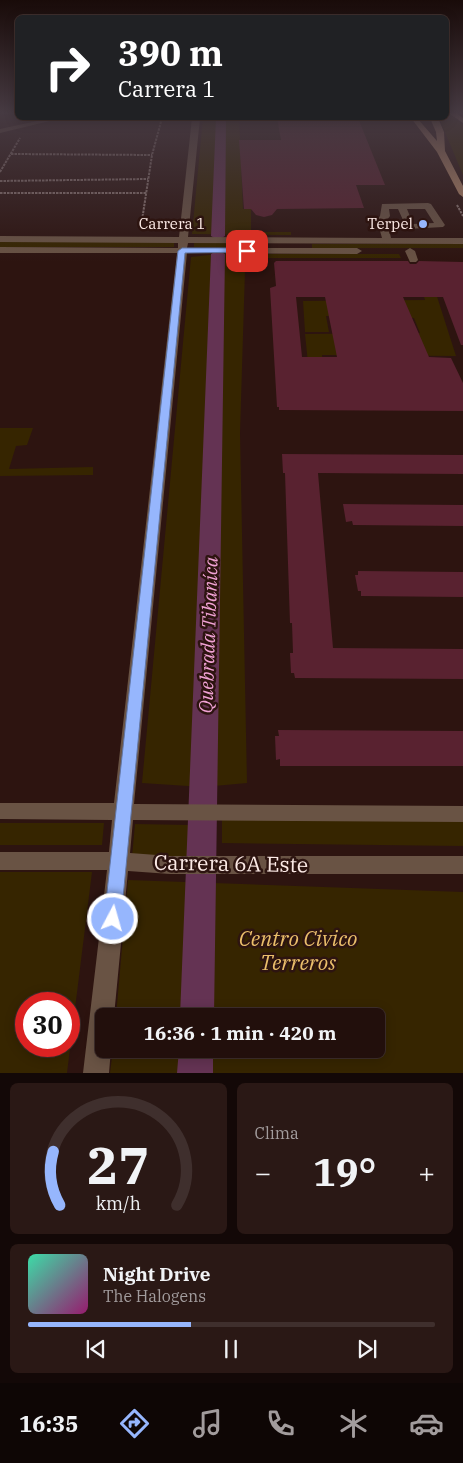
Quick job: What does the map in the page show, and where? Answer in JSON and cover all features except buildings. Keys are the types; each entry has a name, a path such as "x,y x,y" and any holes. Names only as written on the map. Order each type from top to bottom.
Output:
{"main road":[{"path":"447,162 462,191"}],"street":[{"path":"96,1073 119,861 165,356 183,245 186,162"},
{"path":"391,241 382,220 385,216 385,206 402,206 428,206 440,225 438,227 410,227 402,206"},
{"name":"Carrera 1","path":"0,239 411,255 463,251"},
{"path":"269,240 260,241 257,244 259,248 272,251"},
{"name":"Carrera 1","path":"0,250 183,245 269,240 463,241"},
{"path":"291,251 306,247 306,244 301,240"},
{"path":"0,811 463,814"},
{"name":"Carrera 6A Este","path":"0,861 119,861 170,865 463,865"}],"path":[{"path":"140,231 151,162"},
{"path":"0,172 2,166"},
{"path":"0,180 36,182 38,179 148,179"},
{"path":"0,193 146,193"}],"green space":[{"path":"199,162 241,162 243,209 251,209 251,232 291,232 291,235 192,234"},
{"path":"458,162 463,162 463,175"},
{"path":"0,242 174,242 174,247 0,247"},
{"path":"194,242 249,242 246,245 250,248 194,247"},
{"path":"312,244 463,244 463,248 312,248"},
{"path":"218,254 399,254 401,258 266,258 252,264 245,270 240,433 247,783 203,787 142,783 191,257"},
{"path":"420,284 433,284 456,356 322,355 324,373 309,373 305,334 420,333 414,318 326,316 329,332 305,332 303,301 425,300"},
{"path":"0,428 33,428 27,445 16,446 9,469 93,467 93,475 0,476"},
{"path":"222,814 463,819 463,846 222,843"},
{"path":"0,823 104,823 102,845 0,845"},
{"path":"135,824 189,825 188,857 132,857"},
{"path":"0,872 92,872 77,992 15,992 15,1057 69,1057 67,1073 0,1073"},
{"name":"Centro Civico Terreros","path":"128,880 463,892 463,1073 110,1073 112,1058 385,1058 385,1008 117,1008"}],"waterway":[{"name":"Quebrada Tibaníca","path":"218,236 220,162"},
{"name":"Quebrada Tibaníca","path":"197,1008 218,254"},
{"name":"Quebrada Tibaníca","path":"195,1073 196,1058"}],"place":[{"name":"Terpel","path":"423,224"}],"route":[{"path":"113,919 182,251 247,251"}]}
